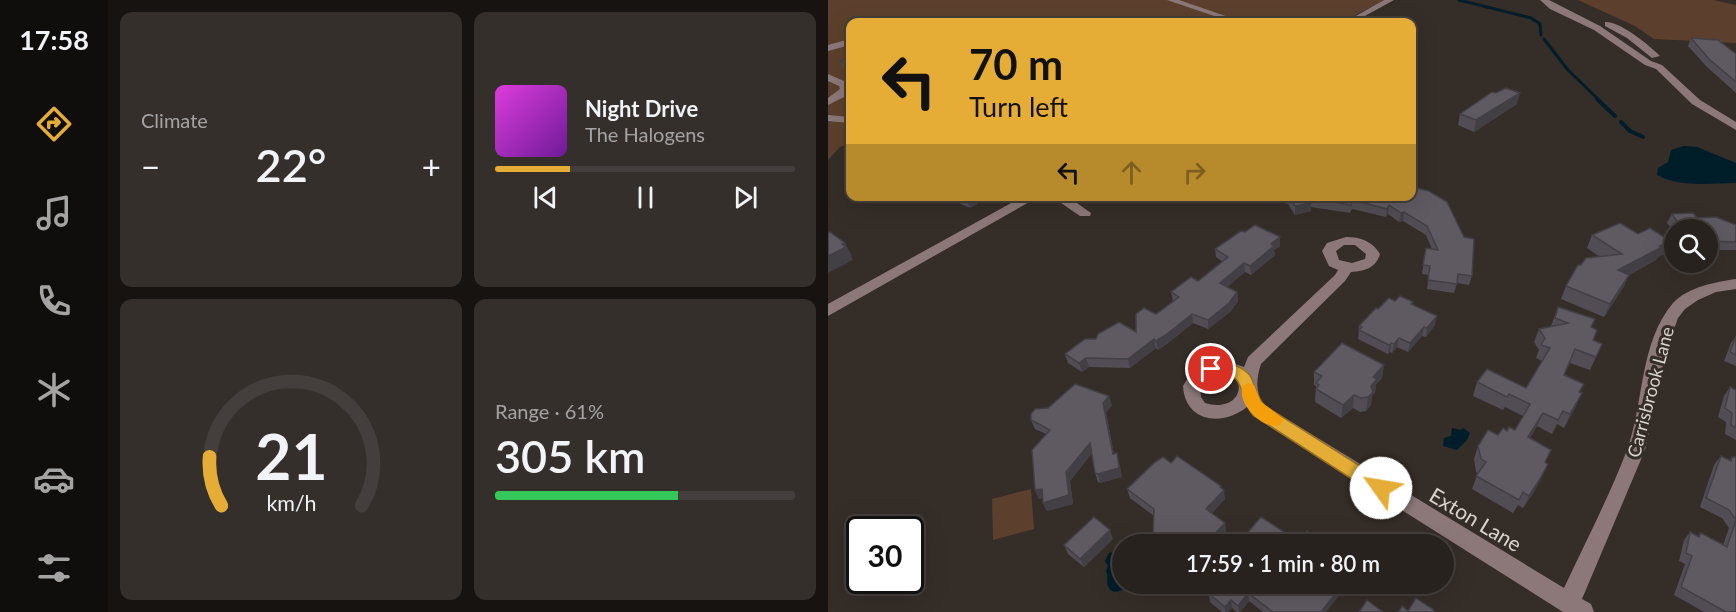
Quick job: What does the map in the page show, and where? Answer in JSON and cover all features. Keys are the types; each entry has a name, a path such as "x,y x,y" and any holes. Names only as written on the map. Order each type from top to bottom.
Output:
{"street":[{"path":"1171,0 1227,18"},
{"path":"1356,18 1390,0"},
{"path":"1544,0 1553,7 1597,28 1648,63 1659,67 1696,102 1736,126"},
{"path":"1550,0 1596,18 1630,36 1662,63 1659,67"},
{"path":"828,48 846,43"},
{"path":"828,77 846,87"},
{"path":"828,102 846,90"},
{"path":"828,118 846,120"},
{"path":"828,311 1025,201"},
{"path":"1065,201 1085,213"},
{"name":"Exton Lane","path":"1347,268 1340,278 1258,355 1251,368 1248,386 1250,399 1259,411 1576,608"},
{"name":"Carrisbrook Lane","path":"1576,608 1644,426 1661,340 1670,319 1680,305 1697,293 1719,286 1736,284"}],"shaded area":[{"path":"828,0 1384,0 1350,18 846,18 846,145 840,147 828,160"},
{"path":"1578,0 1713,0 1736,5 1736,43 1654,39 1635,26"},
{"path":"1031,489 1034,529 993,540 992,499"}],"water":[{"path":"1684,146 1697,147 1736,163 1736,183 1676,182 1657,175 1658,168 1668,162 1671,150"},
{"path":"1452,428 1461,430 1463,428 1470,433 1467,440 1457,450 1443,446 1444,438 1451,436"},
{"path":"1112,552 1112,591 1107,582 1108,566 1105,561"}],"building":[{"path":"1691,38 1718,40 1736,54 1736,82 1709,59"},
{"path":"1506,88 1520,93 1476,120 1460,114 1492,92 1496,93"},
{"path":"1416,188 1429,191 1447,202 1464,237 1474,239 1472,276 1458,274 1457,284 1428,280 1430,266 1423,265 1426,248 1438,250 1427,226 1389,205 1387,209 1357,201 1416,201"},
{"path":"1292,201 1310,201 1311,203 1295,206"},
{"path":"1326,201 1353,201 1351,205"},
{"path":"1693,213 1697,218 1716,217 1736,225 1736,242 1718,241 1718,219 1675,219 1672,214"},
{"path":"1620,223 1638,234 1650,228 1664,237 1664,244 1618,270 1629,275 1610,304 1566,286 1578,265 1581,265 1586,258 1622,254 1592,235"},
{"path":"1255,225 1280,237 1271,244 1274,246 1250,266 1244,263 1220,283 1237,292 1229,303 1208,320 1192,314 1167,334 1156,341 1154,339 1128,359 1086,358 1079,363 1065,354 1085,339 1096,339 1098,334 1119,322 1136,332 1136,314 1144,308 1156,314 1179,297 1171,292 1191,277 1198,281 1228,257 1215,249 1241,231 1245,232"},
{"path":"830,232 845,243 842,244 846,247 828,256 828,233"},
{"path":"1400,296 1413,302 1411,304 1437,316 1410,343 1399,338 1394,344 1389,345 1359,330 1362,327 1359,326 1376,308 1378,309 1389,298 1395,301"},
{"path":"1558,307 1595,319 1591,327 1597,330 1593,340 1602,344 1596,357 1575,349 1564,375 1584,384 1579,392 1582,393 1570,414 1563,411 1558,420 1543,413 1528,437 1551,450 1545,462 1548,464 1540,479 1529,496 1523,492 1519,500 1476,476 1486,462 1481,459 1478,446 1488,430 1498,435 1503,428 1507,431 1509,427 1515,430 1530,404 1509,394 1507,397 1477,382 1487,369 1526,388 1550,348 1541,345 1545,338 1539,329 1568,323 1555,318"},
{"path":"1736,336 1736,355 1730,352"},
{"path":"1342,343 1384,365 1373,377 1377,379 1371,386 1373,392 1368,397 1361,398 1354,395 1343,405 1316,389 1319,385 1316,383 1322,376 1314,372"},
{"path":"1075,384 1109,396 1103,403 1113,454 1117,453 1119,468 1095,473 1090,443 1066,472 1069,495 1043,503 1042,489 1035,490 1032,450 1050,430 1031,420 1031,414 1035,409 1048,408"},
{"path":"1730,387 1736,390 1736,428 1731,425 1732,413 1725,408"},
{"path":"1177,456 1224,490 1206,509 1225,523 1215,534 1153,534 1154,509 1127,489 1163,457 1171,463"},
{"path":"1721,456 1731,461 1732,457 1736,457 1736,520 1729,510 1706,498"},
{"path":"1094,517 1110,530 1080,559 1064,545"},
{"path":"1261,517 1287,534 1246,534"},
{"path":"1736,520 1736,612 1726,612 1681,587 1692,556 1686,553 1690,532 1699,537 1701,533 1727,547"},
{"path":"1209,594 1247,594 1238,606 1231,600 1225,607"},
{"path":"1249,594 1335,594 1321,612 1273,612"},
{"path":"1416,598 1434,610 1433,612 1399,612 1402,606 1408,611"},
{"path":"1367,600 1383,612 1359,612"}],"waterway":[{"path":"1459,0 1531,18 1540,24 1541,35"},
{"path":"1544,39 1568,70 1599,100"},
{"path":"1597,99 1615,116"},
{"path":"1621,122 1630,131 1643,137"}],"slow traffic":[{"path":"1249,389 1250,399 1255,407 1275,421"}],"route":[{"path":"1211,369 1226,368 1241,374 1247,382 1250,399 1259,411 1381,488"}]}
